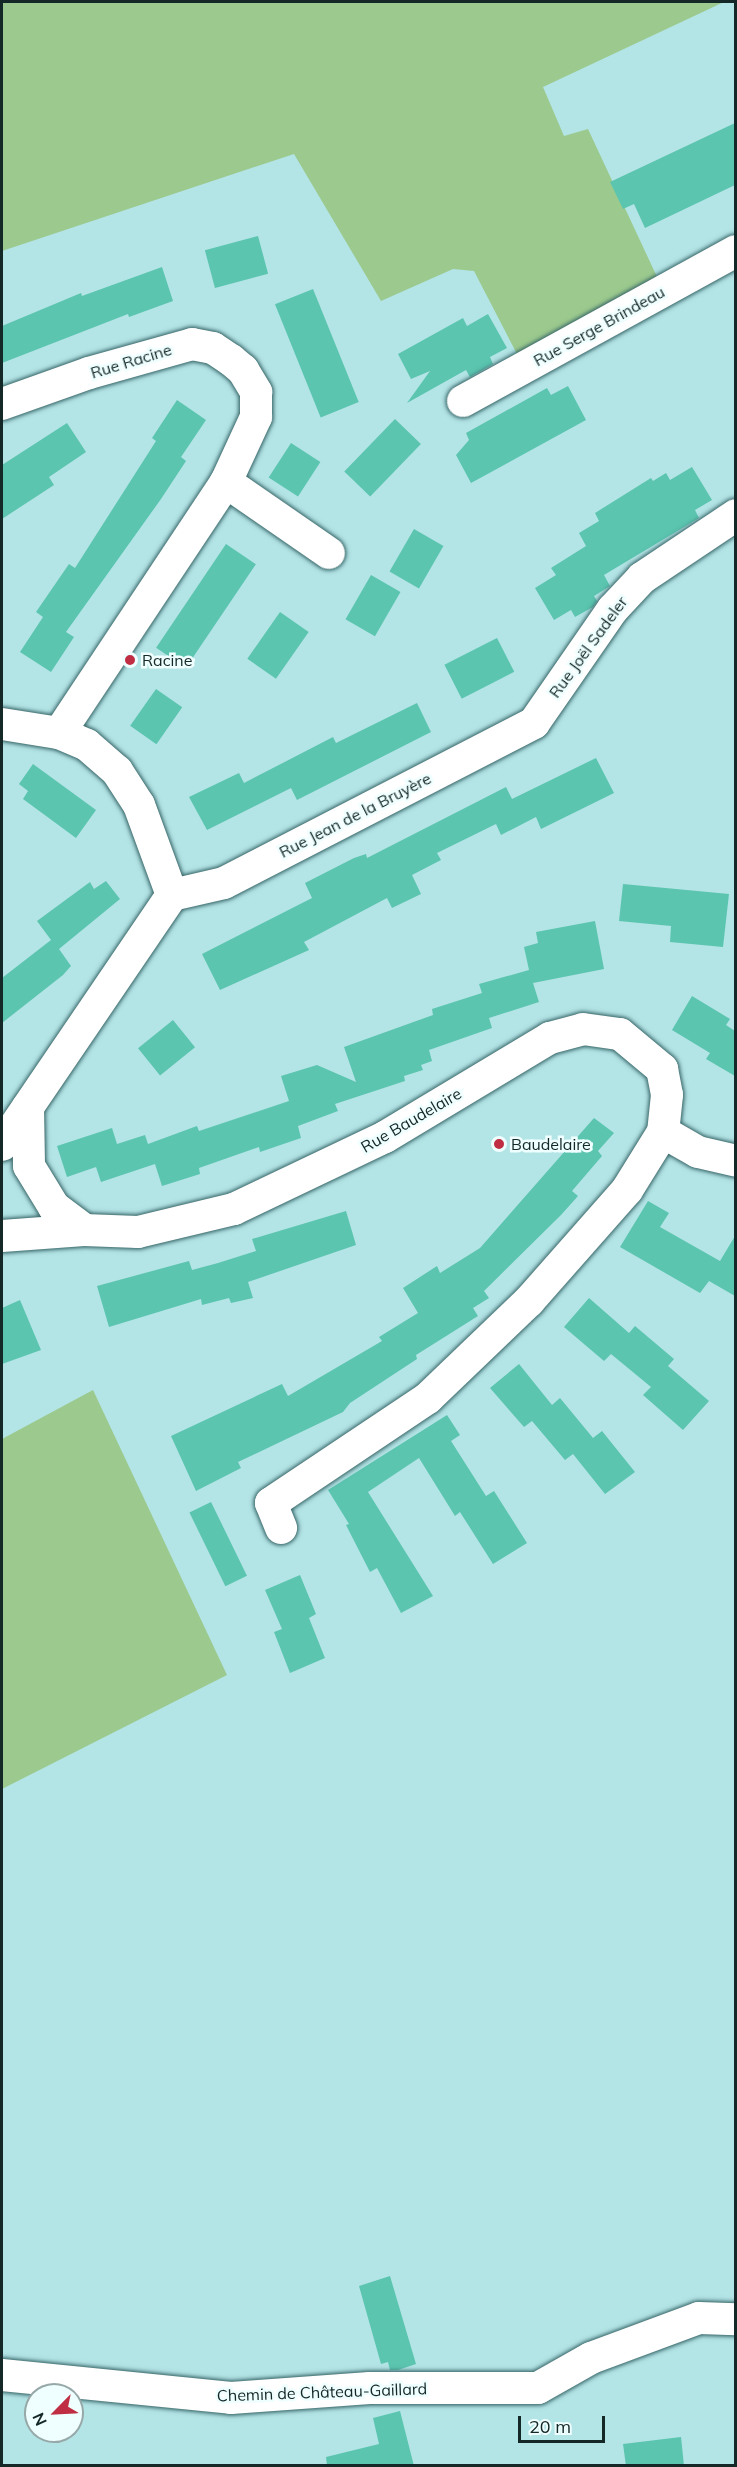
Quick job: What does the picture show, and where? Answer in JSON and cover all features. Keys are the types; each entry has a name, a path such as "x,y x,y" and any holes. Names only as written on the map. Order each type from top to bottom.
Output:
{"street":[{"name":"Rue Serge Brindeau","path":"463,401 735,250"},
{"name":"Rue Racine","path":"2,404 171,348 192,344 213,348 243,370 255,392 256,417 226,482 59,733"},
{"path":"226,482 329,553"},
{"name":"Rue Joël Sadeler","path":"534,723 613,609 642,578 735,515"},
{"name":"Rue Jean de la Bruyère","path":"172,895 224,883 534,723"},
{"path":"2,724 59,733 87,745 117,771 139,805 172,895 2,1145"},
{"name":"Rue Baudelaire","path":"2,1236 84,1230 138,1232 234,1209 385,1137 550,1038 583,1029 620,1034 662,1069 667,1095 663,1132 627,1190 529,1301 428,1398 271,1503 281,1528"},
{"path":"28,1107 29,1166 54,1208 84,1230"},
{"path":"663,1132 698,1152 735,1161"},
{"name":"Chemin de Château-Gaillard","path":"2,2375 231,2398 370,2388 537,2388 591,2358 699,2318 735,2319"}],"green space":[{"path":"2,2 724,2 543,87 564,136 588,129 658,279 517,354 474,271 453,269 381,301 294,154 2,251"},
{"path":"93,1390 227,1675 2,1789 2,1439"}],"building":[{"path":"735,123 735,185 645,228 634,204 623,209 610,182"},
{"path":"258,236 268,274 215,288 205,250"},
{"path":"162,267 173,301 129,317 128,314 2,363 2,326 81,293 82,296"},
{"path":"313,289 359,402 321,417 275,304"},
{"path":"488,314 507,348 490,357 493,364 470,377 466,370 407,403 430,371 411,379 398,354 463,318 467,326"},
{"path":"568,386 586,420 471,483 456,455 469,440 466,433 547,388 551,395"},
{"path":"177,400 206,420 181,457 186,461 161,499 66,632 74,637 51,672 20,652 43,617 36,612 69,564 75,568 156,441 152,438"},
{"path":"395,419 421,444 370,497 344,472"},
{"path":"67,423 86,452 49,477 54,485 2,519 2,465"},
{"path":"291,443 320,462 298,496 269,477"},
{"path":"692,467 712,500 695,510 699,518 604,575 610,586 594,596 597,601 593,607 575,617 571,610 554,620 535,588 556,575 551,568 586,546 579,533 599,521 595,513 651,478 653,481 666,473 670,480"},
{"path":"414,529 443,546 419,588 390,571"},
{"path":"226,544 256,564 186,668 156,648"},
{"path":"371,575 400,592 375,636 346,619"},
{"path":"280,612 309,632 276,679 247,659"},
{"path":"497,638 514,672 462,699 444,665"},
{"path":"156,689 182,707 156,744 130,726"},
{"path":"417,703 431,732 297,800 291,788 207,830 189,797 239,773 244,783 333,737 336,743"},
{"path":"596,758 614,793 541,829 536,817 501,835 496,824 437,853 441,860 412,875 421,894 392,908 387,898 304,942 309,950 220,990 202,954 312,898 305,883 354,858 366,854 367,858 506,787 512,799"},
{"path":"33,764 96,810 76,838 23,799 28,791 19,784"},
{"path":"106,881 120,899 59,949 71,966 63,975 2,1023 2,978 51,940 37,921 90,882 94,889"},
{"path":"623,884 729,894 723,947 670,942 671,926 619,921"},
{"path":"595,921 604,969 533,983 539,1002 489,1018 492,1028 429,1050 432,1061 421,1065 423,1070 404,1076 405,1081 335,1104 338,1111 298,1126 301,1138 260,1152 259,1147 199,1168 200,1174 162,1186 155,1164 101,1182 96,1167 67,1177 57,1146 112,1128 117,1144 145,1135 148,1144 197,1126 199,1131 289,1101 281,1076 317,1065 356,1082 344,1047 433,1015 432,1009 482,993 479,984 529,970 524,947 538,943 536,932"},
{"path":"692,996 730,1019 726,1025 735,1031 735,1076 706,1059 710,1053 672,1030"},
{"path":"173,1020 195,1047 160,1076 138,1048"},
{"path":"594,1118 614,1133 598,1151 602,1156 572,1191 578,1196 484,1291 489,1298 473,1308 478,1316 416,1355 417,1359 350,1403 343,1412 238,1462 241,1468 196,1491 171,1436 282,1384 288,1396 382,1341 379,1337 418,1313 403,1288 437,1266 440,1273 480,1248"},
{"path":"648,1201 669,1213 660,1227 720,1261 735,1236 735,1296 709,1281 700,1293 620,1247"},
{"path":"346,1211 356,1245 248,1282 253,1298 231,1303 229,1298 202,1305 201,1299 109,1327 97,1286 189,1261 192,1270 218,1263 256,1251 252,1239"},
{"path":"589,1298 629,1333 635,1326 674,1359 668,1366 709,1401 683,1430 643,1395 651,1387 611,1354 604,1361 564,1327"},
{"path":"20,1300 41,1350 2,1364 2,1308"},
{"path":"519,1364 552,1405 560,1398 593,1438 602,1431 635,1472 605,1494 573,1454 565,1460 532,1421 524,1427 490,1388"},
{"path":"447,1415 460,1435 451,1441 486,1496 494,1491 527,1543 493,1564 460,1512 455,1516 419,1458 368,1492 433,1596 401,1613 377,1568 370,1572 346,1525 349,1524 328,1490"},
{"path":"211,1502 247,1576 225,1586 189,1513"},
{"path":"300,1575 316,1614 309,1618 325,1658 290,1673 274,1632 282,1629 265,1590"},
{"path":"390,2276 416,2364 398,2370 390,2370 388,2362 381,2364 359,2286"},
{"path":"400,2411 414,2466 327,2466 326,2457 379,2444 373,2418"},
{"path":"681,2437 684,2466 626,2466 623,2444"}],"place":[{"name":"Racine","path":"130,660"},
{"name":"Baudelaire","path":"499,1144"}]}
